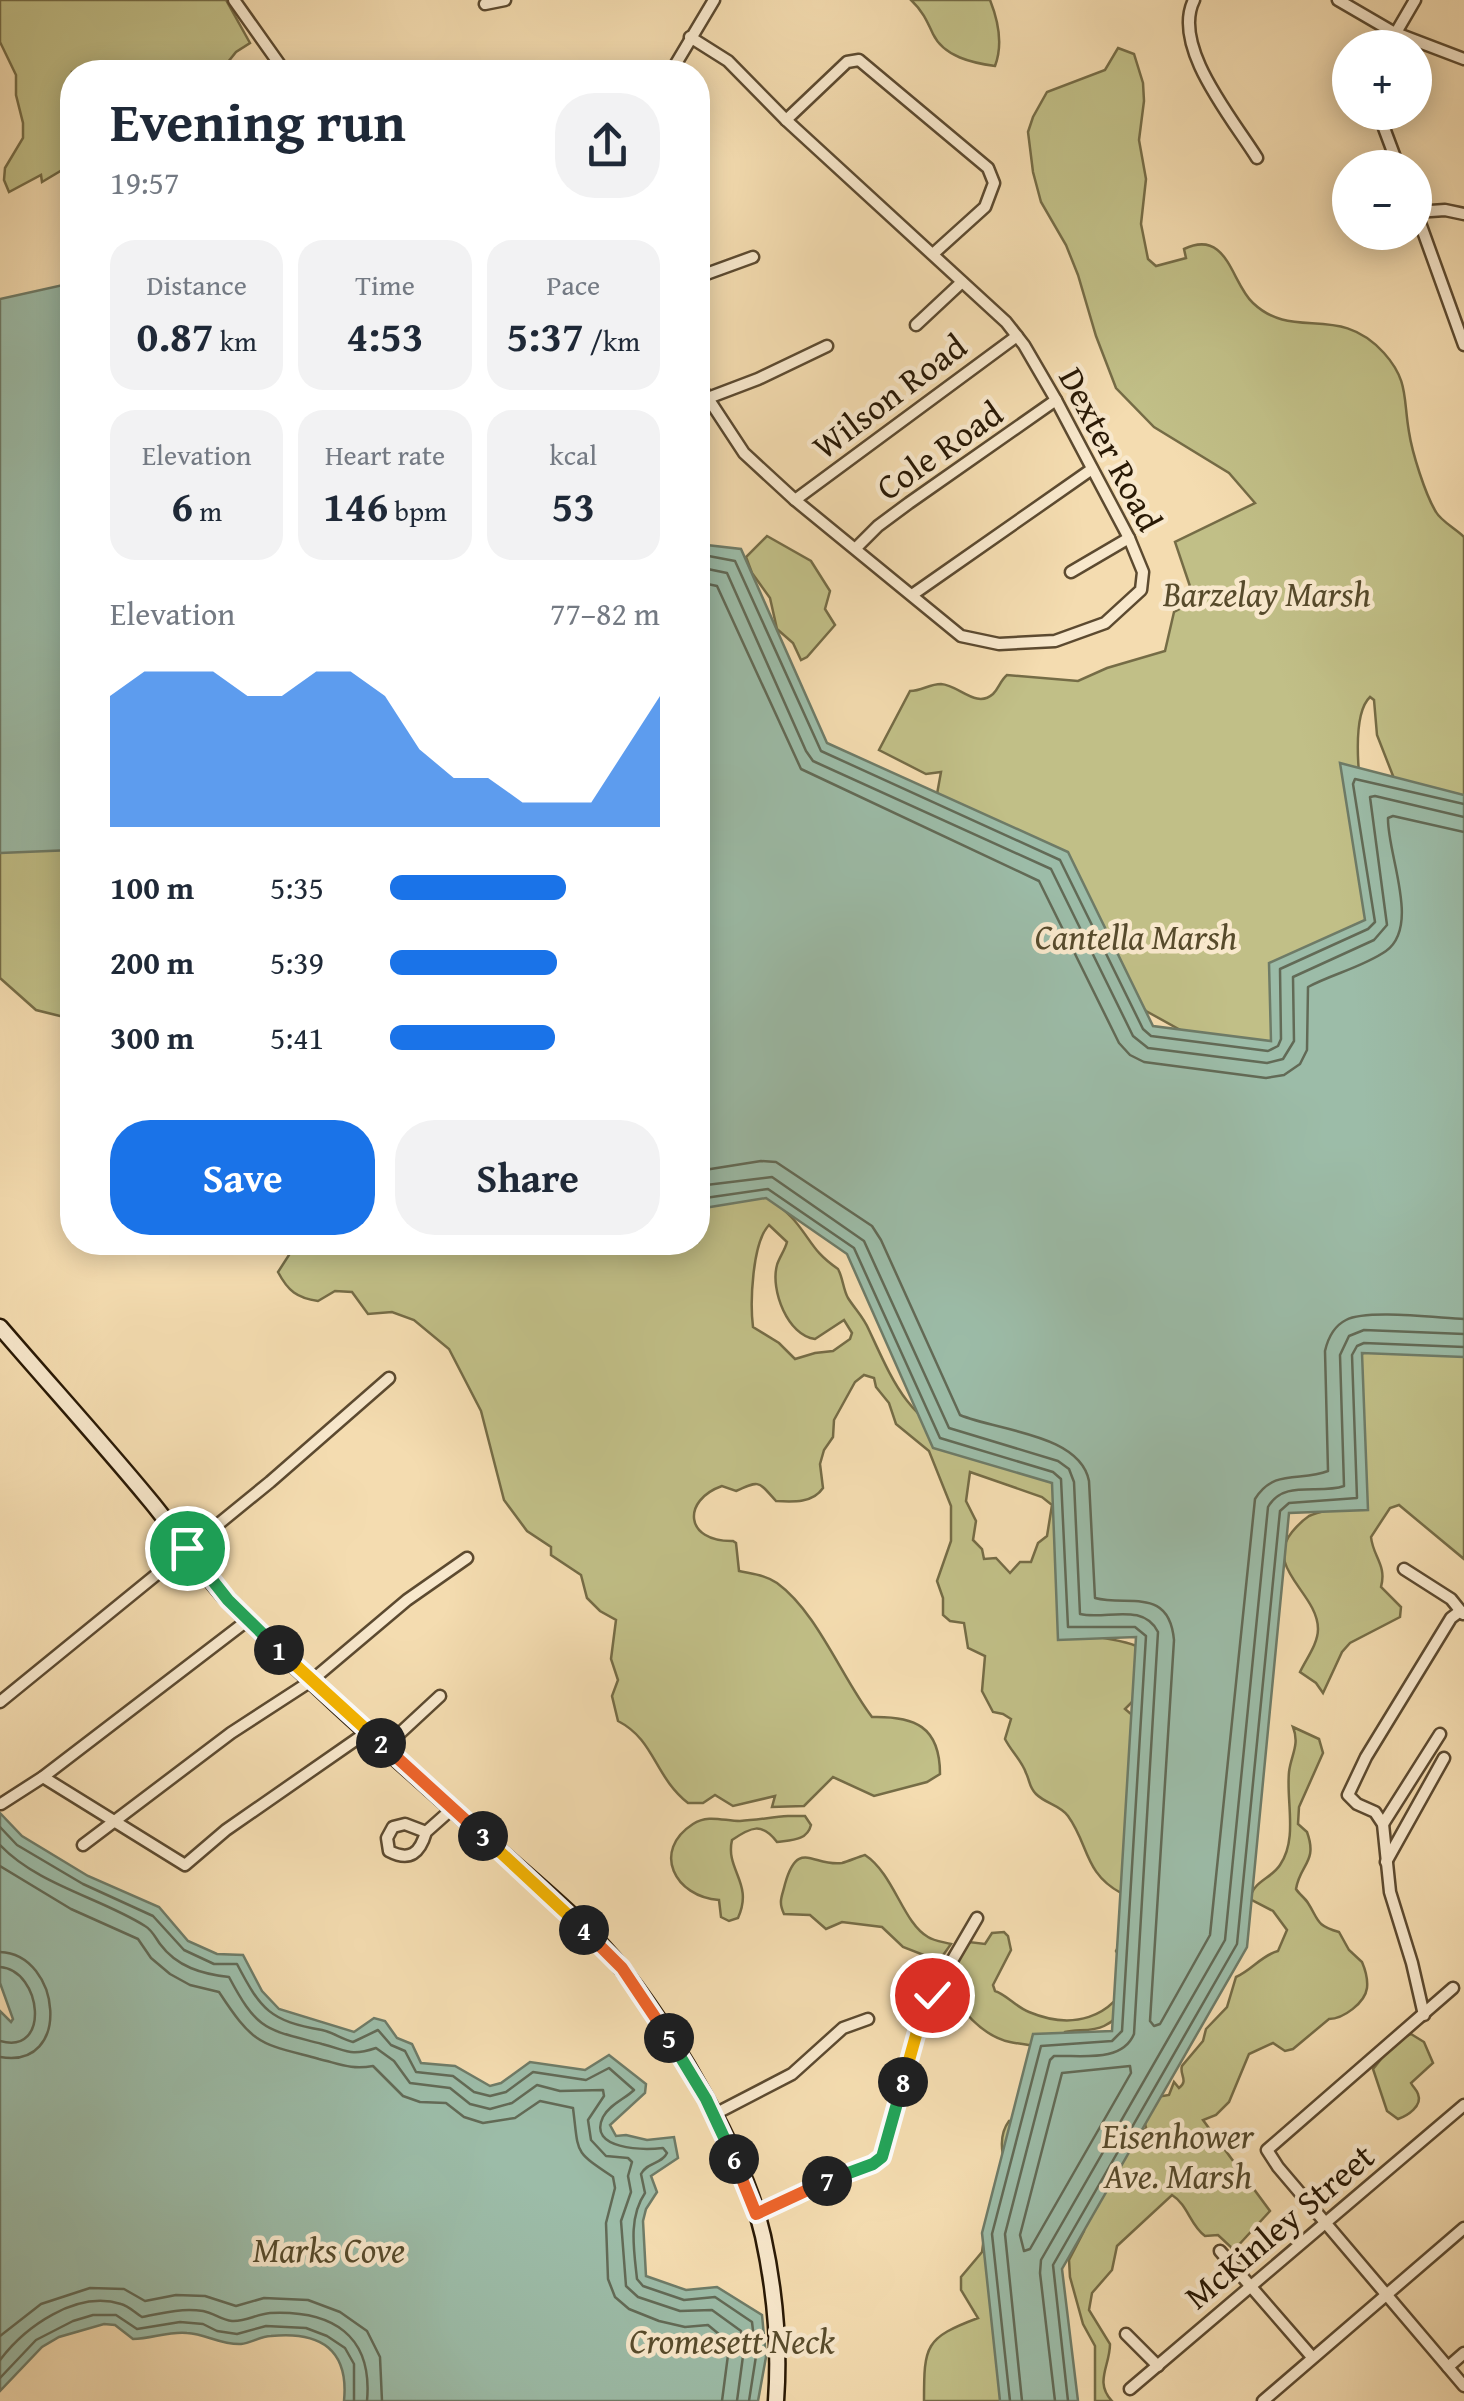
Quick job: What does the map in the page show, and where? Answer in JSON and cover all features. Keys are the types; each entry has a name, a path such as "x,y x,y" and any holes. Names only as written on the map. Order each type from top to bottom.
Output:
{"street":[{"path":"234,0 276,60"},
{"path":"485,4 504,0"},
{"path":"1194,0 1186,26 1191,50 1258,158"},
{"path":"1338,0 1390,30"},
{"path":"1394,30 1415,0"},
{"path":"678,60 710,1"},
{"name":"Dexter Road","path":"690,38 728,61 786,120 991,307 1017,336 1056,400 1129,538 1143,572 1143,584 1137,596 1098,628 1056,642 1017,645 970,640 795,500 744,453 710,401"},
{"path":"1432,47 1464,59"},
{"path":"786,120 846,62 860,60 988,168 994,183 985,207 932,254"},
{"path":"1432,210 1464,214"},
{"path":"1430,250 1464,346"},
{"path":"710,273 753,257"},
{"path":"916,325 962,282"},
{"name":"Wilson Road","path":"795,500 1017,336"},
{"path":"710,397 827,346"},
{"name":"Cole Road","path":"856,548 908,504 1056,400"},
{"path":"912,595 1092,470"},
{"path":"1071,572 1129,538"},
{"path":"0,1327 228,1600 311,1682 622,1968 664,2028 713,2115 756,2214 774,2295 779,2361 776,2401"},
{"path":"0,1702 270,1482 389,1378"},
{"path":"83,1844 231,1733 311,1682 407,1600 468,1558"},
{"path":"1404,1569 1451,1599 1462,1614 1451,1618 1366,1756 1348,1796 1375,1812 1383,1824 1390,1892 1424,2014"},
{"path":"2,1804 248,1620"},
{"path":"385,1747 440,1696"},
{"path":"43,1776 185,1865 226,1830 368,1732"},
{"path":"1383,1824 1440,1734"},
{"path":"1386,1862 1444,1758"},
{"path":"426,1832 452,1808"},
{"path":"756,2214 882,2157 918,2028 932,1995 977,1918"},
{"path":"1454,1988 1267,2150 1464,2386"},
{"path":"713,2115 792,2074 843,2028 868,2019"},
{"name":"McKinley Street","path":"1130,2389 1464,2105"},
{"path":"1263,2401 1464,2228"},
{"path":"1220,2251 1312,2357"},
{"path":"1126,2334 1158,2366"},
{"path":"1448,2367 1464,2353"}],"green space":[{"path":"0,0 226,0 250,43 230,60 60,60 60,171 42,182 41,175 9,192 5,168 23,138 23,123 16,75 0,42"},
{"path":"911,0 990,0 998,33 995,66 969,61 944,48"},
{"path":"1118,48 1134,54 1143,83 1139,140 1146,179 1141,224 1148,259 1156,266 1186,258 1184,249 1199,244 1210,246 1227,261 1253,303 1269,314 1300,323 1350,329 1367,338 1398,372 1413,450 1432,504 1441,519 1464,537 1464,840 1395,781 1377,735 1374,700 1370,697 1361,713 1359,770 1384,922 1291,1048 1184,1032 1146,1011 1111,980 937,794 941,772 926,774 879,750 910,691 941,684 974,698 987,698 1007,675 1078,681 1165,651 1174,612 1195,601 1175,542 1255,503 1229,473 1154,427 1116,388 1066,245 1041,202 1028,132 1033,117 1047,92 1105,70"},
{"path":"767,536 811,561 830,591 825,609 835,625 801,660 793,643 777,629 770,598 746,557"},
{"path":"0,805 60,830 60,1016 36,1010 0,978"},
{"path":"751,1175 756,1177 818,1252 838,1269 848,1298 896,1384 929,1424 978,1452 1053,1478 1082,1494 1090,1503 1067,1535 1057,1576 1063,1611 1078,1629 1140,1648 1155,1662 1125,1709 1138,1720 1145,1745 1130,1891 1141,1920 1139,1980 1127,2007 1117,2018 1099,2028 1065,2032 1064,2038 1074,2053 1063,2097 1054,2098 1017,2212 998,2234 1006,2288 1026,2323 1027,2390 1039,2401 924,2401 925,2367 931,2346 947,2332 978,2318 961,2290 961,2277 982,2252 986,2223 1009,2189 1002,2145 1005,2129 1009,2121 1022,2120 1034,2109 1035,2099 1021,2092 1052,2063 1048,2051 990,2034 965,2012 945,1985 958,1962 958,1953 969,1942 985,1944 992,1933 1004,1932 1011,1950 993,1985 995,1991 1024,2010 1045,2017 1089,2017 1113,2002 1131,1976 1116,1951 1125,1929 1125,1917 1121,1893 1100,1877 1068,1816 1034,1791 1005,1739 1011,1719 993,1712 982,1691 985,1656 968,1648 964,1623 950,1621 943,1615 937,1581 951,1541 951,1506 929,1451 896,1424 874,1378 864,1375 855,1382 834,1420 833,1437 820,1464 823,1488 819,1493 802,1500 776,1501 758,1484 736,1491 722,1486 700,1501 694,1519 705,1535 736,1543 739,1571 768,1578 791,1595 817,1628 872,1717 912,1722 930,1735 939,1758 940,1774 927,1782 874,1796 833,1777 804,1806 772,1807 775,1796 733,1806 715,1795 703,1803 688,1803 668,1781 640,1738 618,1721 612,1696 618,1680 611,1659 616,1620 587,1598 581,1575 551,1555 551,1547 527,1531 504,1500 481,1411 449,1349 414,1320 392,1312 368,1314 352,1292 335,1291 318,1301 299,1296 278,1272 289,1255 710,1255 710,1203 734,1192","holes":["769,1225 787,1242 776,1275 783,1310 797,1330 815,1339 844,1320 852,1333 850,1339 833,1351 795,1359 779,1343 753,1327 752,1289 763,1234","970,1472 1042,1497 1052,1505 1047,1536 1038,1543 1031,1562 1020,1562 1010,1573 996,1558 984,1559 982,1549 973,1540 976,1521 966,1501"]},
{"path":"1464,1310 1464,1559 1399,1505 1390,1508 1371,1537 1381,1567 1381,1587 1401,1607 1400,1617 1350,1643 1323,1693 1300,1672 1318,1629 1310,1604 1287,1569 1285,1545 1309,1516 1339,1507 1351,1377 1376,1326"},
{"name":"Eisenhower Ave. Marsh","path":"1293,1727 1319,1739 1323,1753 1299,1807 1298,1824 1307,1832 1310,1850 1296,1889 1319,1921 1339,1932 1349,1950 1362,1962 1367,1988 1353,2009 1329,2019 1293,2049 1285,2051 1273,2043 1249,2054 1229,2102 1216,2115 1203,2120 1270,2211 1234,2250 1218,2235 1205,2236 1172,2195 1117,2246 1112,2270 1092,2293 1089,2310 1110,2344 1103,2380 1112,2401 1095,2401 1095,2346 1083,2324 1070,2277 1069,2260 1084,2231 1072,2218 1146,2128 1143,2115 1151,2098 1169,2095 1174,2082 1179,2088 1182,2085 1182,2066 1203,2041 1206,2029 1227,2007 1236,1977 1278,1951 1287,1930 1273,1911 1250,1899 1255,1888 1280,1865 1289,1844 1288,1783 1296,1739"},
{"path":"805,1816 811,1825 806,1834 777,1842 766,1831 756,1829 732,1840 732,1860 743,1895 738,1918 729,1921 721,1917 719,1900 690,1891 674,1871 673,1847 680,1835 699,1821"},
{"path":"865,1855 884,1874 919,1930 951,1944 939,1961 903,1947 882,1927 842,1922 826,1929 810,1915 784,1914 782,1896 795,1862 808,1858 842,1863"},
{"path":"1411,2034 1424,2042 1433,2063 1411,2083 1419,2098 1416,2106 1398,2119 1387,2111 1373,2069 1394,2044"}],"water":[{"path":"60,286 60,850 0,853 0,299"},
{"path":"710,545 741,549 827,743 1068,852 1153,1026 1271,1041 1269,963 1365,920 1340,763 1464,795 1464,1357 1362,1353 1368,1510 1289,1513 1247,1947 1062,2269 1078,2401 1000,2401 982,2233 1033,2034 1112,2031 1136,1637 1058,1640 1052,1483 933,1448 847,1254 766,1198 710,1207"},
{"path":"0,1813 22,1836 88,1876 159,1907 188,1941 217,1954 243,1955 262,1991 279,2009 354,2032 374,2018 385,2021 397,2038 412,2044 421,2063 455,2066 490,2086 501,2083 530,2062 585,2070 609,2055 646,2084 645,2093 610,2125 616,2136 647,2140 674,2137 678,2158 651,2176 657,2192 643,2221 646,2276 686,2290 717,2287 762,2315 766,2357 758,2401 344,2401 342,2369 328,2348 317,2341 289,2335 234,2344 180,2333 133,2339 115,2325 104,2324 59,2337 42,2347 0,2391 0,2011 11,2022 13,2019 0,1983"}],"route":[{"path":"187,1548 228,1600 304,1675 582,1927 622,1968 706,2099 756,2214 882,2157 918,2028 932,1995"}],"park label":[{"name":"Barzelay Marsh","path":"1267,593"},
{"name":"Cantella Marsh","path":"1136,936"},
{"name":"Marks Cove","path":"329,2249"},
{"name":"Cromesett Neck","path":"732,2340"}]}
